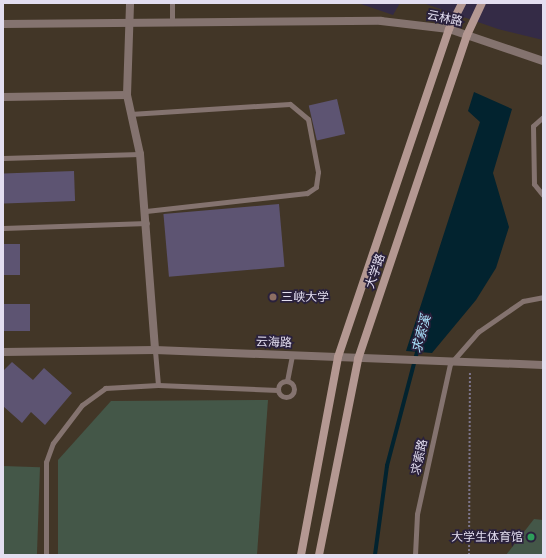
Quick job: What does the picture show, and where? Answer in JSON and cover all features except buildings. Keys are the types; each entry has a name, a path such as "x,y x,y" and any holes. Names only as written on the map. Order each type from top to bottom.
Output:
{"main road":[{"name":"大学路","path":"301,555 338,357 449,30 462,3"},
{"name":"大学路","path":"319,555 358,359 467,35 482,3"}],"street":[{"path":"130,3 127,95 140,154 147,223 155,350"},
{"name":"云林路","path":"3,24 172,21 381,21 449,30 543,61"},
{"path":"3,97 127,95"},
{"name":"云海路","path":"3,352 155,350 292,354 398,362 543,365"}],"lane":[{"path":"172,3 172,21"},
{"path":"130,114 290,104 308,119 318,172 316,187 307,192 146,211"},
{"path":"543,117 534,120 533,126 534,184 543,194"},
{"path":"3,158 140,154"},
{"path":"3,228 147,223"},
{"path":"450,364 478,332 523,301 543,297"},
{"path":"155,350 158,385"},
{"path":"46,555 46,462 53,443 82,405 105,388 158,385 278,390 287,381 292,354"},
{"name":"求索路","path":"414,555 417,514 450,364"},
{"path":"278,390 281,396 292,395 292,384 287,381"}],"path":[{"path":"469,555 470,364"}],"shaded area":[{"name":"三峡大学","path":"3,3 358,3 393,15 400,3 423,3 498,29 543,40 543,555 3,555"}],"green space":[{"path":"268,400 257,555 58,555 58,460 111,401"},
{"path":"3,466 40,467 37,555 3,555"},
{"name":"大学生体育馆","path":"534,519 543,520 543,555 506,555"}],"water":[{"path":"474,92 512,109 493,173 509,227 496,268 476,300 432,353 406,351 480,122 468,111"}],"waterway":[{"name":"求索溪","path":"375,555 387,466 418,349"}],"place":[{"name":"三峡大学","path":"273,297"},
{"name":"大学生体育馆","path":"531,537"}]}
